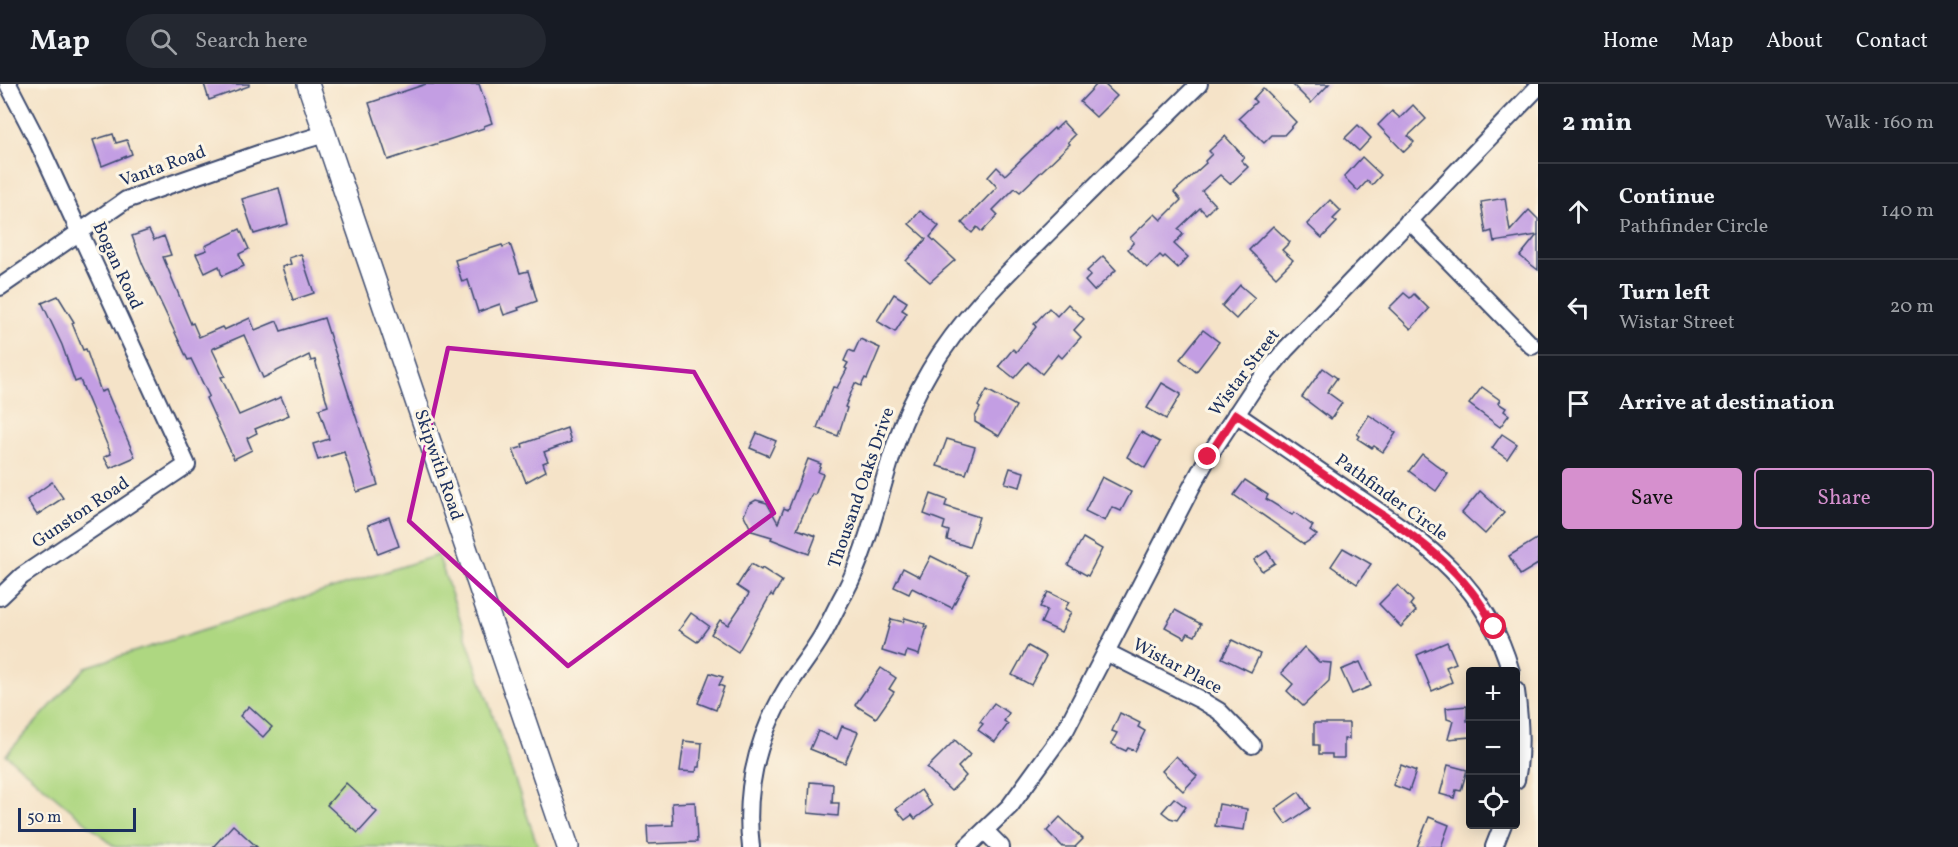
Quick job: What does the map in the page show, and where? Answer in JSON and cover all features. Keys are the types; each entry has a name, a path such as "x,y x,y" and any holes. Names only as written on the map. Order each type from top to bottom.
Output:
{"main road":[{"name":"Skipwith Road","path":"308,84 567,847"}],"street":[{"name":"Bogan Road","path":"8,84 37,140 188,465"},
{"name":"Thousand Oaks Drive","path":"752,847 749,827 750,792 754,765 764,734 774,711 821,638 851,580 868,536 897,439 907,414 930,371 964,321 993,288 1199,84"},
{"name":"Wistar Street","path":"967,847 1010,806 1066,729 1191,488 1253,389 1286,349 1538,87"},
{"name":"Vanta Road","path":"0,287 126,200 261,153 325,134"},
{"path":"1409,220 1532,346"},
{"name":"Pathfinder Circle","path":"1236,414 1386,517 1441,558 1476,597 1490,618 1509,667"},
{"name":"Gunston Road","path":"0,597 22,576 188,465"},
{"name":"Wistar Place","path":"1106,652 1219,711 1252,745"},
{"path":"1516,775 1519,761 1520,721"},
{"path":"1494,847 1501,829"},
{"path":"985,831 1001,847"}],"highlighted area":[{"path":"448,348 694,372 774,513 568,666 409,521"}],"green space":[{"path":"438,555 538,847 115,847 6,755 86,667"}],"building":[{"path":"204,84 249,84 249,86 209,100"},
{"path":"426,84 479,84 492,123 484,128 388,160 369,103"},
{"path":"1097,84 1104,84 1117,96 1096,117 1080,102"},
{"path":"1292,84 1329,84 1311,103"},
{"path":"1263,88 1296,122 1284,135 1272,135 1264,143 1239,118 1256,102 1253,99"},
{"path":"1413,105 1426,119 1408,136 1414,142 1404,152 1378,125 1392,111 1400,118"},
{"path":"1063,122 1075,135 1068,142 1070,144 1020,192 1015,188 993,210 998,215 982,232 977,227 972,233 962,223 997,187 988,177 997,167 1005,175"},
{"path":"1358,125 1371,138 1359,151 1345,138"},
{"path":"113,134 116,143 127,140 132,154 102,166 93,140"},
{"path":"1225,136 1244,157 1241,160 1248,167 1230,184 1220,175 1202,191 1215,205 1206,214 1200,208 1178,229 1183,234 1174,244 1188,257 1178,268 1165,256 1163,258 1160,255 1147,268 1128,249 1134,242 1130,238 1155,214 1161,220 1181,200 1174,192 1206,163 1205,161 1212,154 1209,151"},
{"path":"1362,157 1381,175 1372,185 1367,181 1358,191 1344,177"},
{"path":"279,188 288,224 254,234 242,199"},
{"path":"1505,198 1510,231 1529,210 1538,219 1538,270 1520,256 1537,235 1494,242 1492,231 1486,233 1481,202"},
{"path":"1330,200 1341,211 1333,219 1337,222 1322,238 1307,224"},
{"path":"920,211 939,226 930,237 955,260 930,282 906,261 926,239 909,224"},
{"path":"1273,226 1290,242 1282,250 1293,260 1276,277 1249,250"},
{"path":"240,229 249,249 239,254 244,266 222,276 219,266 205,273 196,254 207,250 205,246"},
{"path":"149,230 154,240 164,236 171,255 163,257 191,324 193,323 199,337 222,327 224,330 250,318 255,330 277,321 281,331 324,318 378,485 357,492 344,452 318,460 313,444 329,439 319,409 328,406 315,360 311,361 309,355 263,378 244,335 212,349 225,376 221,377 239,415 281,397 289,415 255,429 257,433 247,438 252,450 234,459 206,398 209,396 191,359 188,360 143,265 132,236"},
{"path":"510,244 520,273 528,271 537,301 504,315 500,304 478,312 468,280 462,282 455,260"},
{"path":"301,254 314,293 293,300 282,267 291,264 289,258"},
{"path":"1103,256 1116,270 1094,291 1085,281 1091,275 1087,271"},
{"path":"1240,285 1255,298 1236,319 1222,306"},
{"path":"1404,293 1410,298 1414,294 1429,309 1411,329 1389,308"},
{"path":"894,294 907,302 902,310 907,313 895,332 877,321"},
{"path":"58,296 74,322 72,323 83,350 86,349 101,392 106,390 135,457 110,468 104,457 111,454 80,380 75,382 62,345 42,303"},
{"path":"1068,304 1084,319 1074,330 1081,337 1062,358 1058,354 1042,374 1028,362 1014,378 999,366 1013,349 1016,352 1036,327 1034,324 1049,308 1057,316"},
{"path":"1203,330 1219,342 1196,372 1180,359"},
{"path":"860,339 880,348 867,379 865,378 861,386 855,383 845,407 847,408 838,436 817,428 833,387 837,388 847,369 845,368 848,363 844,361 849,350 854,352"},
{"path":"1323,368 1337,378 1327,392 1342,403 1331,419 1302,397"},
{"path":"1162,383 1181,394 1166,419 1147,408"},
{"path":"1482,387 1500,400 1498,403 1506,408 1504,411 1509,415 1500,427 1469,404"},
{"path":"987,390 1016,406 999,436 975,422 980,408 978,406"},
{"path":"1369,415 1396,433 1383,452 1358,439 1360,436 1357,434"},
{"path":"567,428 571,442 544,452 548,461 543,463 546,471 526,482 513,450 523,447 522,444"},
{"path":"1141,432 1160,442 1145,468 1127,457"},
{"path":"757,433 776,441 769,456 750,448"},
{"path":"1502,434 1517,444 1507,459 1492,448"},
{"path":"947,439 975,447 966,474 937,466"},
{"path":"1422,454 1448,474 1436,491 1409,471"},
{"path":"808,459 821,464 818,472 823,474 797,529 816,536 809,554 771,539 772,537 752,531 744,515 749,504 756,500 767,503 778,523 784,508 788,510"},
{"path":"1010,468 1024,472 1020,487 1005,483"},
{"path":"1102,477 1131,492 1121,511 1112,507 1105,521 1085,511"},
{"path":"1245,480 1268,495 1266,499 1292,515 1294,512 1313,526 1310,530 1317,535 1304,544 1234,495"},
{"path":"52,482 63,498 37,515 27,500"},
{"path":"1480,491 1504,513 1485,534 1462,513"},
{"path":"931,494 947,500 945,506 979,517 969,547 947,540 949,531 943,529 945,522 924,514"},
{"path":"389,517 399,546 378,554 368,525"},
{"path":"1083,538 1102,549 1088,576 1068,565"},
{"path":"1538,538 1538,564 1520,575 1509,556"},
{"path":"1343,548 1371,564 1357,584 1331,566"},
{"path":"1267,551 1275,563 1262,571 1254,560"},
{"path":"931,556 969,575 952,608 912,588 909,594 894,587 903,568 920,577"},
{"path":"751,564 782,581 773,596 771,594 738,652 711,634 720,620 728,625 749,594 737,586"},
{"path":"1398,585 1413,601 1410,605 1416,611 1401,627 1379,604"},
{"path":"1048,592 1069,602 1065,609 1071,612 1061,632 1041,623 1047,610 1040,607"},
{"path":"1175,610 1201,624 1195,636 1188,633 1185,638 1165,627"},
{"path":"691,613 709,626 697,642 679,630"},
{"path":"905,618 925,624 924,627 927,627 919,655 907,651 905,658 882,651 891,619 903,622"},
{"path":"1232,640 1260,654 1251,672 1222,658"},
{"path":"1447,642 1456,663 1446,667 1452,682 1432,691 1417,655"},
{"path":"1028,646 1046,656 1031,685 1012,675"},
{"path":"1304,647 1319,662 1331,663 1329,681 1303,706 1287,691 1293,684 1281,673"},
{"path":"1360,662 1371,686 1352,694 1341,670"},
{"path":"881,668 896,678 889,689 894,692 876,718 855,705"},
{"path":"710,673 723,677 719,685 724,687 716,710 698,703"},
{"path":"994,703 1009,713 1004,721 1008,724 995,742 978,730 983,724 980,722"},
{"path":"249,706 272,727 263,737 240,716"},
{"path":"1466,706 1466,737 1448,739 1453,721 1447,719 1446,708"},
{"path":"1120,713 1140,723 1138,727 1145,731 1135,751 1128,748 1126,751 1111,744 1117,733 1112,731"},
{"path":"1314,723 1349,723 1349,739 1344,739 1344,758 1332,758 1332,754 1319,754 1319,745 1314,745"},
{"path":"842,726 858,732 845,763 810,749 818,731 837,739"},
{"path":"955,740 970,755 958,767 966,776 951,791 927,768"},
{"path":"684,741 702,743 700,767 697,767 696,772 680,771"},
{"path":"1176,756 1197,776 1183,791 1162,771"},
{"path":"1401,765 1416,771 1409,791 1393,785"},
{"path":"1448,765 1466,770 1461,791 1456,790 1454,798 1440,794"},
{"path":"810,782 833,784 832,803 839,803 838,816 808,813"},
{"path":"346,783 377,812 358,833 327,805"},
{"path":"921,790 932,806 915,819 912,815 905,820 896,809"},
{"path":"1299,792 1310,808 1286,824 1275,809"},
{"path":"1174,798 1186,807 1177,820 1162,812"},
{"path":"695,802 697,842 648,844 647,826 673,825 672,803"},
{"path":"1219,804 1247,809 1244,830 1215,826"},
{"path":"1060,817 1083,839 1075,847 1063,847 1047,831"},
{"path":"1429,817 1449,825 1441,847 1417,847"},
{"path":"233,825 257,847 213,847"}],"route":[{"path":"1208,457 1236,414 1386,517 1441,558 1456,572 1476,597 1494,627"}]}
